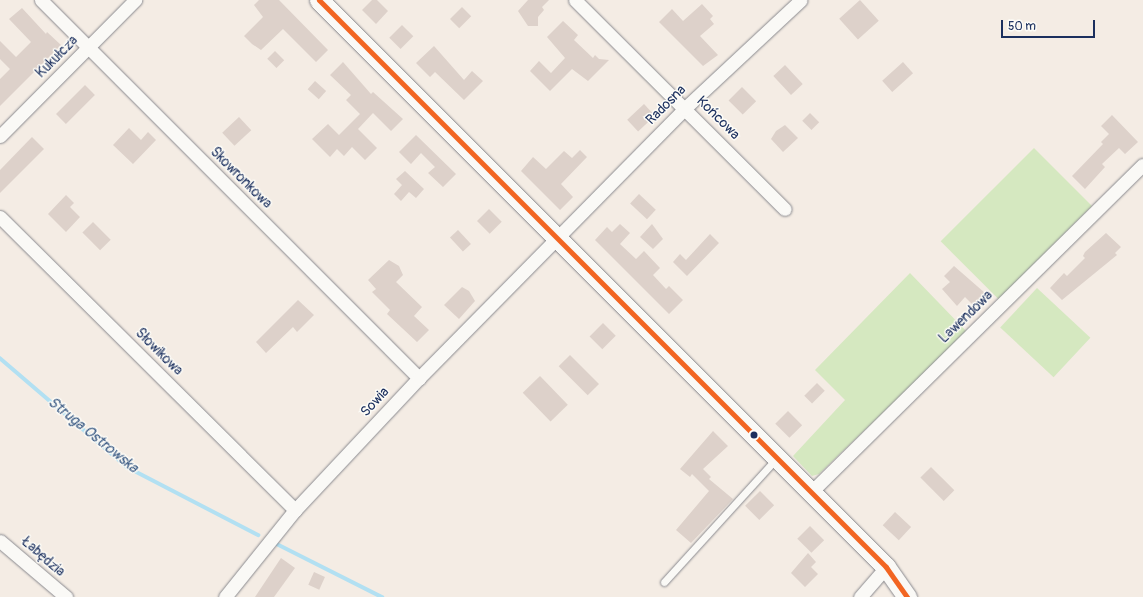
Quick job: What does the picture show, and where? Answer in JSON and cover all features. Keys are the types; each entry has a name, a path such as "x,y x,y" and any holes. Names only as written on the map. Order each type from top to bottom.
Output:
{"street":[{"name":"Skowronkowa","path":"41,0 419,378"},
{"name":"Kukułcza","path":"0,136 135,0"},
{"path":"319,0 891,573 907,597"},
{"name":"Końcowa","path":"575,0 785,209"},
{"name":"Radosna","path":"557,237 685,108 801,0"},
{"name":"Lawendowa","path":"811,492 1143,165"},
{"name":"Słowikowa","path":"0,217 295,510"},
{"name":"Sowia","path":"225,597 295,510 419,378 557,237"},
{"name":"Łabędzia","path":"2,548 66,597"},
{"path":"860,597 891,573"}],"lane":[{"path":"664,582 777,458"}],"green space":[{"path":"1034,148 1092,206 999,299 941,241"},
{"path":"910,273 967,332 819,474 812,476 793,456 845,400 815,370"},
{"path":"1037,288 1090,338 1054,377 1000,327"}],"building":[{"path":"259,0 279,0 328,50 316,62 283,29 261,50 252,44 244,36 263,17 254,5"},
{"path":"372,0 377,0 388,11 376,24 362,10"},
{"path":"528,0 549,0 542,7 544,10 538,17 538,26 528,26 518,11"},
{"path":"860,0 879,21 858,40 839,19"},
{"path":"702,4 713,16 710,19 714,24 700,36 718,55 703,66 659,22 672,9 683,21"},
{"path":"462,7 471,16 459,28 450,19"},
{"path":"22,8 46,34 47,32 61,45 0,106 0,79 10,69 0,59 0,41 16,57 31,42 9,19"},
{"path":"563,21 578,35 574,40 593,58 595,55 599,59 609,60 588,81 572,69 550,91 530,71 539,61 551,73 565,58 547,37"},
{"path":"402,25 413,36 401,49 389,38"},
{"path":"434,46 464,80 472,71 483,81 464,100 435,72 430,77 416,63"},
{"path":"275,51 284,60 276,68 267,59"},
{"path":"343,62 371,94 373,92 403,119 391,131 373,113 358,129 377,148 365,160 352,147 344,156 337,149 330,157 312,139 328,124 339,135 360,114 346,100 351,95 330,75"},
{"path":"903,62 913,73 892,92 882,81"},
{"path":"785,65 803,84 791,95 773,76"},
{"path":"315,81 326,91 319,99 308,89"},
{"path":"85,85 95,95 66,124 56,114"},
{"path":"742,87 756,101 743,115 729,100"},
{"path":"644,104 655,116 638,131 627,120"},
{"path":"810,113 819,122 811,130 802,121"},
{"path":"1112,115 1138,142 1125,154 1119,148 1102,164 1105,167 1085,189 1072,176 1103,144 1101,142 1109,134 1101,126"},
{"path":"239,117 251,130 234,146 222,133"},
{"path":"785,125 798,138 783,152 771,139 776,131"},
{"path":"129,128 141,140 148,132 156,140 133,164 113,145"},
{"path":"416,135 456,174 443,187 428,173 435,167 421,153 411,164 399,152"},
{"path":"32,137 44,149 0,193 0,170"},
{"path":"580,150 587,157 561,184 573,197 560,210 521,171 533,157 546,169 564,151 572,158"},
{"path":"405,171 424,189 416,198 409,192 401,201 394,194 402,185 396,179"},
{"path":"639,194 656,210 647,219 630,204"},
{"path":"66,195 74,203 70,207 80,217 66,232 48,214"},
{"path":"489,209 502,222 490,234 477,221"},
{"path":"93,222 111,240 100,250 82,233"},
{"path":"620,224 630,233 620,244 636,259 644,251 660,268 653,275 666,289 669,286 683,300 669,314 595,240 607,227 612,232"},
{"path":"652,224 663,239 653,249 640,237"},
{"path":"458,230 471,244 463,251 450,238"},
{"path":"1106,233 1121,247 1115,253 1117,255 1062,300 1050,288 1064,273 1067,276 1085,258 1083,256 1085,252"},
{"path":"710,234 719,243 687,276 673,262 680,254 686,260"},
{"path":"389,260 399,266 403,275 396,282 422,307 414,316 429,330 417,342 387,314 390,310 372,292 376,289 368,280"},
{"path":"954,266 985,293 973,305 965,297 957,306 942,289 950,282 944,276"},
{"path":"462,287 469,291 475,301 459,319 444,305"},
{"path":"298,300 314,315 297,332 293,327 266,353 256,342"},
{"path":"603,323 616,336 602,349 590,336"},
{"path":"570,355 599,384 588,395 559,366"},
{"path":"540,376 568,405 551,421 523,393"},
{"path":"817,383 825,391 812,404 804,396"},
{"path":"788,411 802,425 789,438 775,424"},
{"path":"713,431 728,446 703,469 711,477 709,479 733,499 691,543 676,530 709,491 692,474 690,477 680,469"},
{"path":"931,467 954,490 944,501 920,478"},
{"path":"760,491 774,505 759,520 745,506"},
{"path":"895,512 911,527 899,540 883,525"},
{"path":"810,526 824,540 811,553 797,539"},
{"path":"808,553 816,562 811,567 818,574 805,587 791,573"},
{"path":"281,558 295,568 274,597 255,597"},
{"path":"314,572 325,577 319,590 308,585"}],"waterway":[{"name":"Struga Ostrowska","path":"0,358 127,467 258,535"},
{"name":"Struga Ostrowska","path":"277,544 382,597"}],"transit line":[{"path":"319,0 886,567 907,597"}]}
